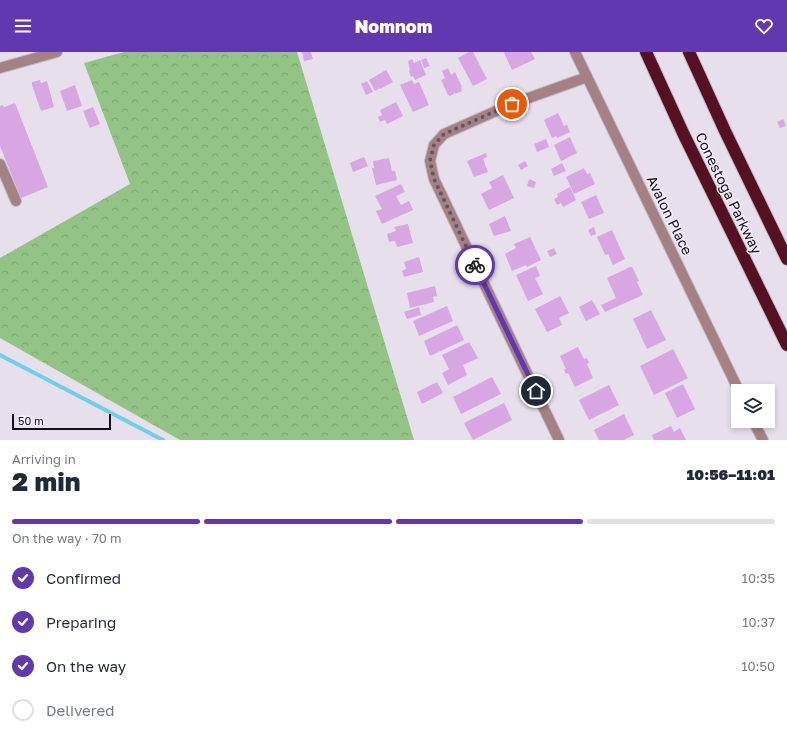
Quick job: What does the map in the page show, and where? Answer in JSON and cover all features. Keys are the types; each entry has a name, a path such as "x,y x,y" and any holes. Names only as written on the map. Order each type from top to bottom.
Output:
{"highway":[{"name":"Conestoga Parkway","path":"646,52 684,135 787,345"},
{"name":"Conestoga Parkway","path":"689,52 725,131 787,259"}],"street":[{"path":"0,68 41,54 57,52"},
{"name":"Avalon Place","path":"576,52 736,384"},
{"path":"559,440 434,179 430,161 434,145 444,134 512,104 587,77"},
{"path":"0,164 16,201"},
{"path":"756,428 762,440"}],"green space":[{"path":"124,52 297,52 414,440 180,440 0,338 0,258 130,184 84,63"}],"building":[{"path":"302,52 311,52 313,59 304,61"},
{"path":"469,52 473,52 487,79 473,86 458,58"},
{"path":"531,52 535,59 512,70 504,53"},
{"path":"426,58 430,66 424,68 421,60"},
{"path":"412,59 414,63 420,60 426,75 415,80 413,76 411,77 408,61"},
{"path":"448,68 451,75 455,72 462,87 462,91 455,94 454,92 454,94 450,96 448,95 441,80 445,78 442,71"},
{"path":"386,70 393,82 375,91 369,80"},
{"path":"40,80 41,83 47,81 54,107 41,111 32,85 32,82"},
{"path":"412,80 414,84 419,82 429,105 413,112 400,85"},
{"path":"367,81 373,92 366,95 361,84"},
{"path":"75,85 82,106 67,111 60,91"},
{"path":"396,102 403,116 387,124 385,120 380,122 378,117 382,115 380,110"},
{"path":"15,103 48,187 21,198 0,146 0,106 3,105 4,107"},
{"path":"93,107 100,124 90,128 83,111"},
{"path":"558,113 564,126 567,125 570,132 557,138 556,136 552,138 544,120"},
{"path":"783,119 786,126 780,128 777,122"},
{"path":"570,137 577,153 561,161 554,145"},
{"path":"546,139 549,147 537,152 534,144"},
{"path":"486,153 487,157 483,159 488,172 474,177 467,161"},
{"path":"364,157 368,166 353,172 350,163"},
{"path":"389,158 392,171 395,171 397,180 376,185 372,168 374,168 373,161"},
{"path":"525,161 528,166 521,170 518,165"},
{"path":"562,163 566,171 554,176 551,169"},
{"path":"584,168 587,174 590,173 595,184 574,194 566,177"},
{"path":"503,175 514,198 489,210 481,194 492,188 489,182"},
{"path":"529,179 536,182 534,188 527,186"},
{"path":"401,184 405,192 396,196 401,205 409,201 413,210 382,224 376,211 382,209 375,196"},
{"path":"570,187 576,200 563,207 561,203 557,205 554,199 558,197 557,194"},
{"path":"596,195 604,213 589,219 581,202"},
{"path":"505,216 511,231 494,236 489,224"},
{"path":"408,224 413,243 397,247 395,241 389,242 387,234 396,231 394,227"},
{"path":"594,227 596,234 591,236 588,230"},
{"path":"612,230 625,259 613,265 608,254 605,255 597,237"},
{"path":"530,237 541,260 527,267 526,265 512,271 505,254 516,248 514,244"},
{"path":"554,248 557,254 550,257 547,251"},
{"path":"419,257 423,272 404,277 402,271 406,269 404,262"},
{"path":"536,266 540,276 535,278 543,294 528,301 516,275"},
{"path":"632,267 639,281 637,282 643,295 605,312 601,305 616,298 607,278"},
{"path":"435,286 437,296 433,297 434,302 410,308 407,293"},
{"path":"560,296 569,313 559,318 562,325 547,332 535,309"},
{"path":"592,300 600,314 586,321 579,307"},
{"path":"447,306 453,321 419,336 413,321"},
{"path":"419,307 421,315 407,319 404,312"},
{"path":"651,310 666,340 647,349 633,319"},
{"path":"457,325 464,340 430,356 424,341"},
{"path":"469,342 478,358 463,365 467,375 448,385 442,373 449,369 442,355"},
{"path":"578,347 584,359 587,358 589,363 587,364 593,378 575,387 568,373 566,374 564,370 566,369 560,356"},
{"path":"673,349 688,378 654,395 640,366"},
{"path":"492,377 501,394 461,414 453,397"},
{"path":"437,382 443,393 422,404 417,392"},
{"path":"683,384 695,409 677,418 665,393"},
{"path":"609,385 619,405 589,420 579,400"},
{"path":"504,403 512,420 473,440 464,423"},
{"path":"624,414 634,435 624,440 599,440 594,430"},
{"path":"671,426 674,432 680,428 686,440 654,440 652,435"}],"waterway":[{"path":"0,355 163,440"}],"way so far":[{"path":"475,265 434,179 430,161 434,145 444,134 512,104"}],"route":[{"path":"475,265 536,391"}]}
